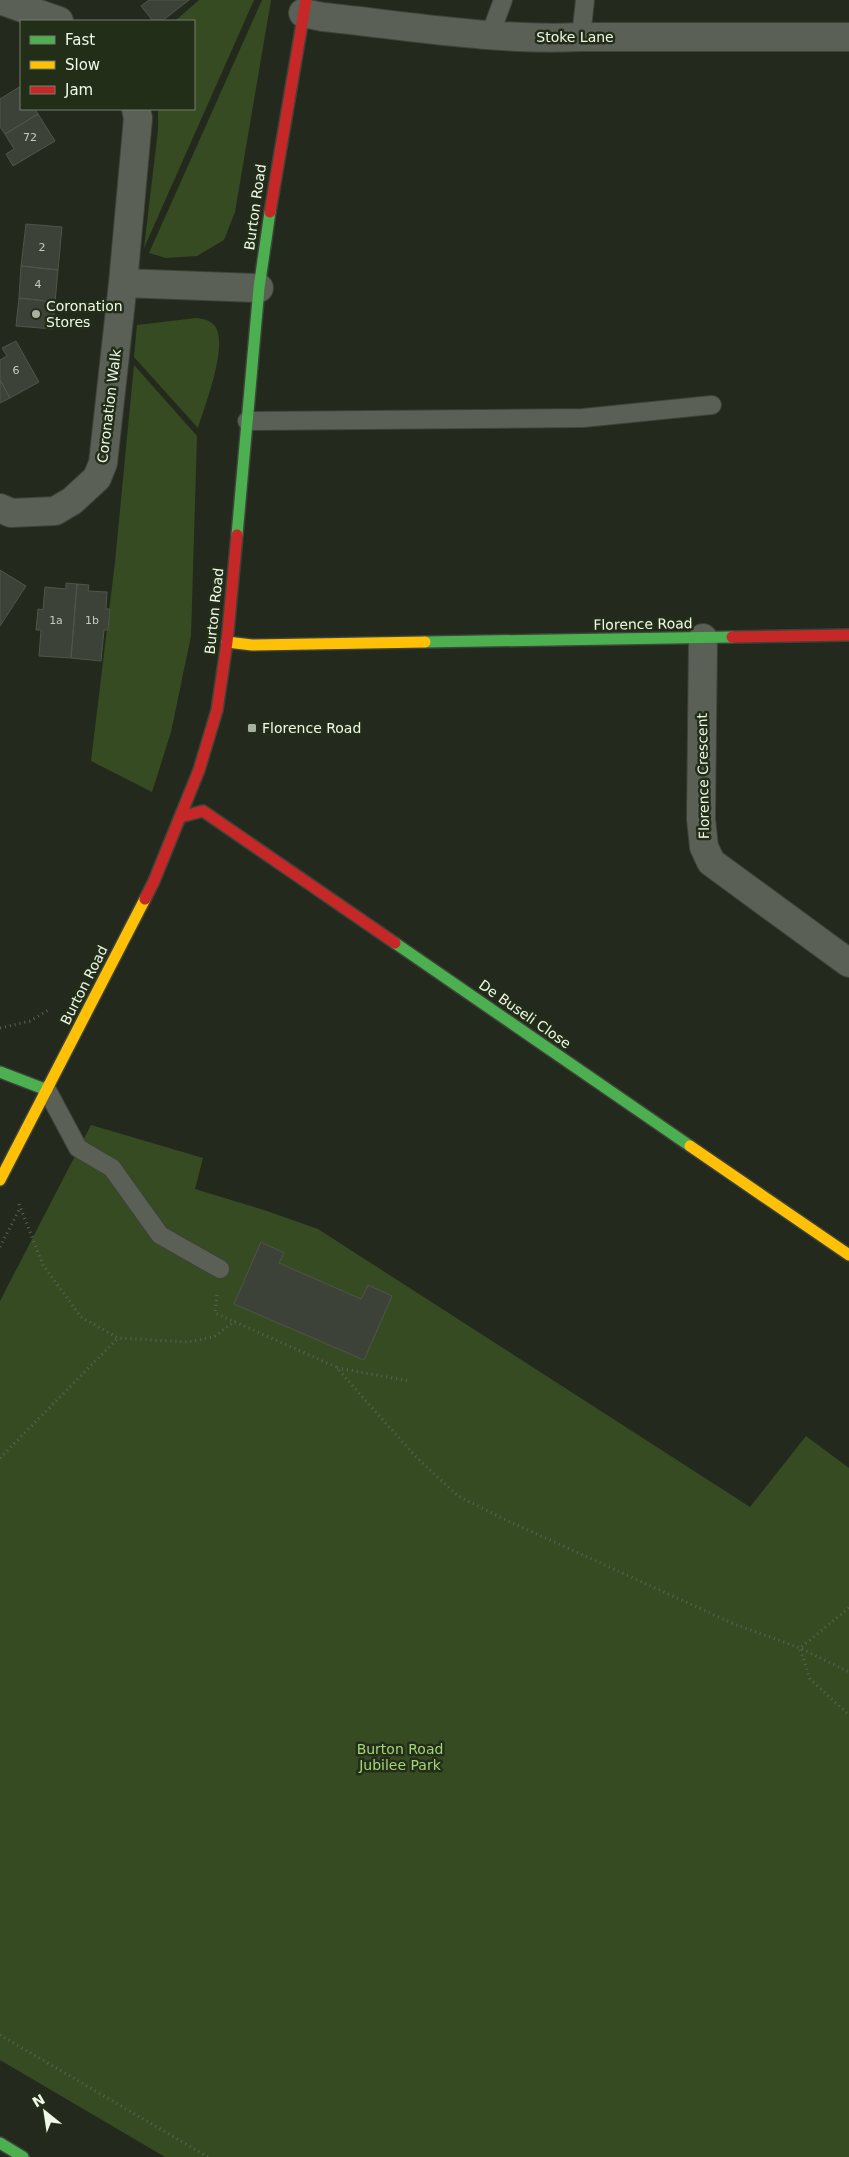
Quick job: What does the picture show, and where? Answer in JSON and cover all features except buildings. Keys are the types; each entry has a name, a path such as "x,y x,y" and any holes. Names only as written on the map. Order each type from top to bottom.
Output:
{"street":[{"path":"0,0 56,20"},
{"name":"Stoke Lane","path":"304,6 323,17 490,35 550,38 849,38"},
{"name":"Burton Road","path":"3,1175 154,881 199,770 217,710 228,642 259,288 276,170 304,6"},
{"name":"Coronation Walk","path":"0,508 11,513 55,511 72,501 98,478 103,463 123,283 138,118 136,110"},
{"path":"123,283 259,288"},
{"name":"Florence Road","path":"228,642 252,645 849,635"},
{"name":"Florence Crescent","path":"703,638 701,819 704,847 711,862 849,964"},
{"name":"De Buseli Close","path":"180,817 203,810 849,1255"},
{"path":"0,1072 48,1090"},
{"path":"0,2143 22,2157"}],"lane":[{"path":"490,35 504,0"},
{"path":"582,37 585,0"},
{"path":"247,421 582,418 712,405"},
{"path":"48,1090 78,1148 112,1168 160,1236 220,1268"}],"path":[{"path":"0,1028 30,1021 52,1008"},
{"path":"3,1175 20,1207 43,1265 81,1318 118,1338 188,1342 214,1337 235,1321"},
{"path":"0,1248 20,1207"},
{"path":"215,1313 336,1368 410,1381"},
{"path":"0,1458 118,1338"},
{"path":"336,1368 415,1456 458,1496 506,1520 734,1624 800,1648 849,1672"},
{"path":"800,1648 849,1608"},
{"path":"800,1648 810,1679 849,1715"},
{"path":"0,2035 208,2157"}],"green space":[{"path":"199,0 254,0 144,248 158,130 158,110 195,110 195,20 176,20"},
{"path":"262,0 271,0 235,212 224,240 197,256 166,258 149,253"},
{"path":"196,318 208,320 214,325 218,333 219,345 218,360 198,428 134,357 137,325"},
{"path":"134,365 197,436 191,636 171,732 152,792 91,761 115,562"},
{"name":"Burton Road Jubilee Park","path":"91,1125 203,1158 195,1189 318,1229 750,1507 806,1436 849,1468 849,2157 165,2157 0,2060 0,1301"}],"traffic: fast":[{"path":"237,535 259,288 270,212"},
{"path":"425,642 732,637"},
{"path":"395,943 690,1146"},
{"path":"0,1072 47,1090"},
{"path":"0,2143 23,2157"}],"traffic: slow":[{"path":"227,642 252,645 425,642"},
{"path":"0,1180 145,899"},
{"path":"690,1146 849,1255"}],"traffic: jam":[{"path":"270,212 306,0"},
{"path":"145,899 199,770 217,710 227,642 237,535"},
{"path":"732,637 849,635"},
{"path":"180,817 203,811 395,943"}],"place":[{"name":"Coronation Stores","path":"36,314"},
{"name":"Florence Road","path":"252,728"}]}
